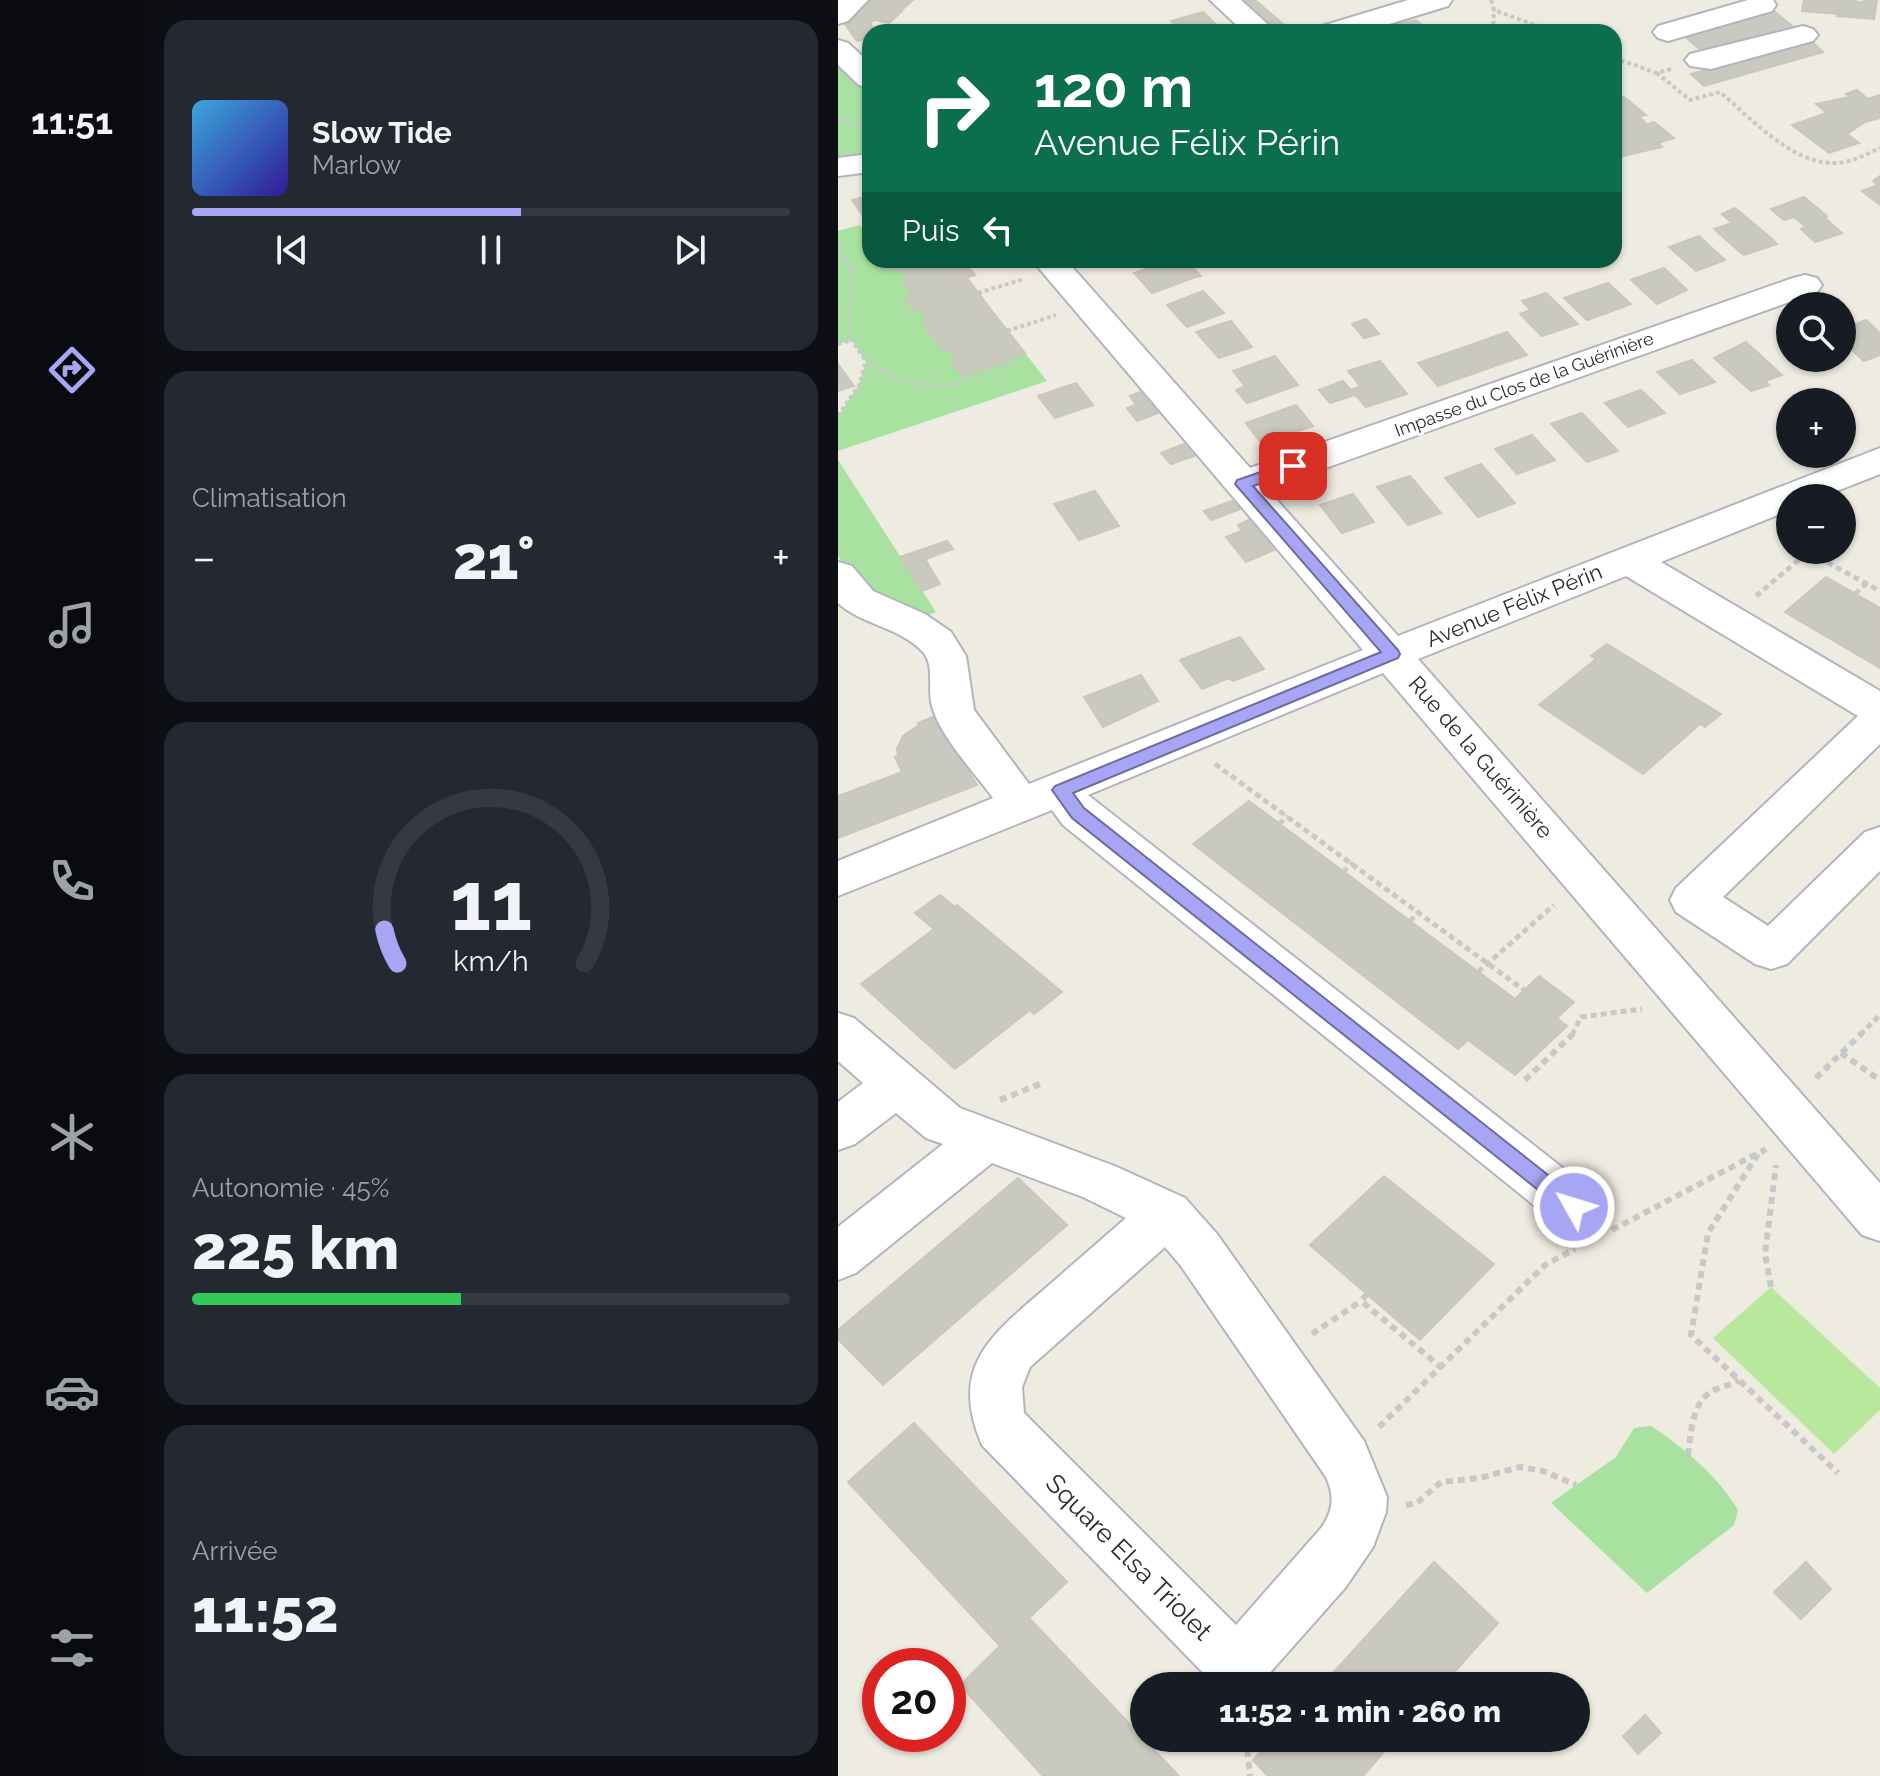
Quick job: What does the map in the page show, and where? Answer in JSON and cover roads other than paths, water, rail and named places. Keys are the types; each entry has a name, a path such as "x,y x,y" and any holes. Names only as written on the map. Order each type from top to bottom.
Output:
{"street":[{"path":"838,15 854,0"},
{"path":"1224,0 1252,24"},
{"path":"1358,24 1438,0"},
{"path":"1668,32 1762,5"},
{"path":"1686,64 1803,35"},
{"path":"838,49 862,72"},
{"path":"838,167 862,164"},
{"name":"Rue de la Guérinière","path":"1055,268 1688,996 1786,1124 1880,1219"},
{"name":"Impasse du Clos de la Guérinière","path":"1243,484 1805,285"},
{"name":"Avenue Félix Périn","path":"838,879 1880,460"},
{"path":"1629,560 1880,710"},
{"path":"838,575 848,593 861,604 908,623 938,643 947,656 952,709 1042,798 1078,813 1589,1228"},
{"path":"1880,719 1692,900 1771,951 1880,844"},
{"path":"838,1032 943,1123 988,1122 1167,1214"},
{"path":"838,1129 897,1085"},
{"path":"838,1257 988,1122"},
{"name":"Square Elsa Triolet","path":"1167,1214 1199,1250 1273,1361 1345,1459 1359,1485 1359,1513 1344,1546 1237,1666 1001,1427 993,1399 998,1372 1012,1350 1167,1214"}]}
